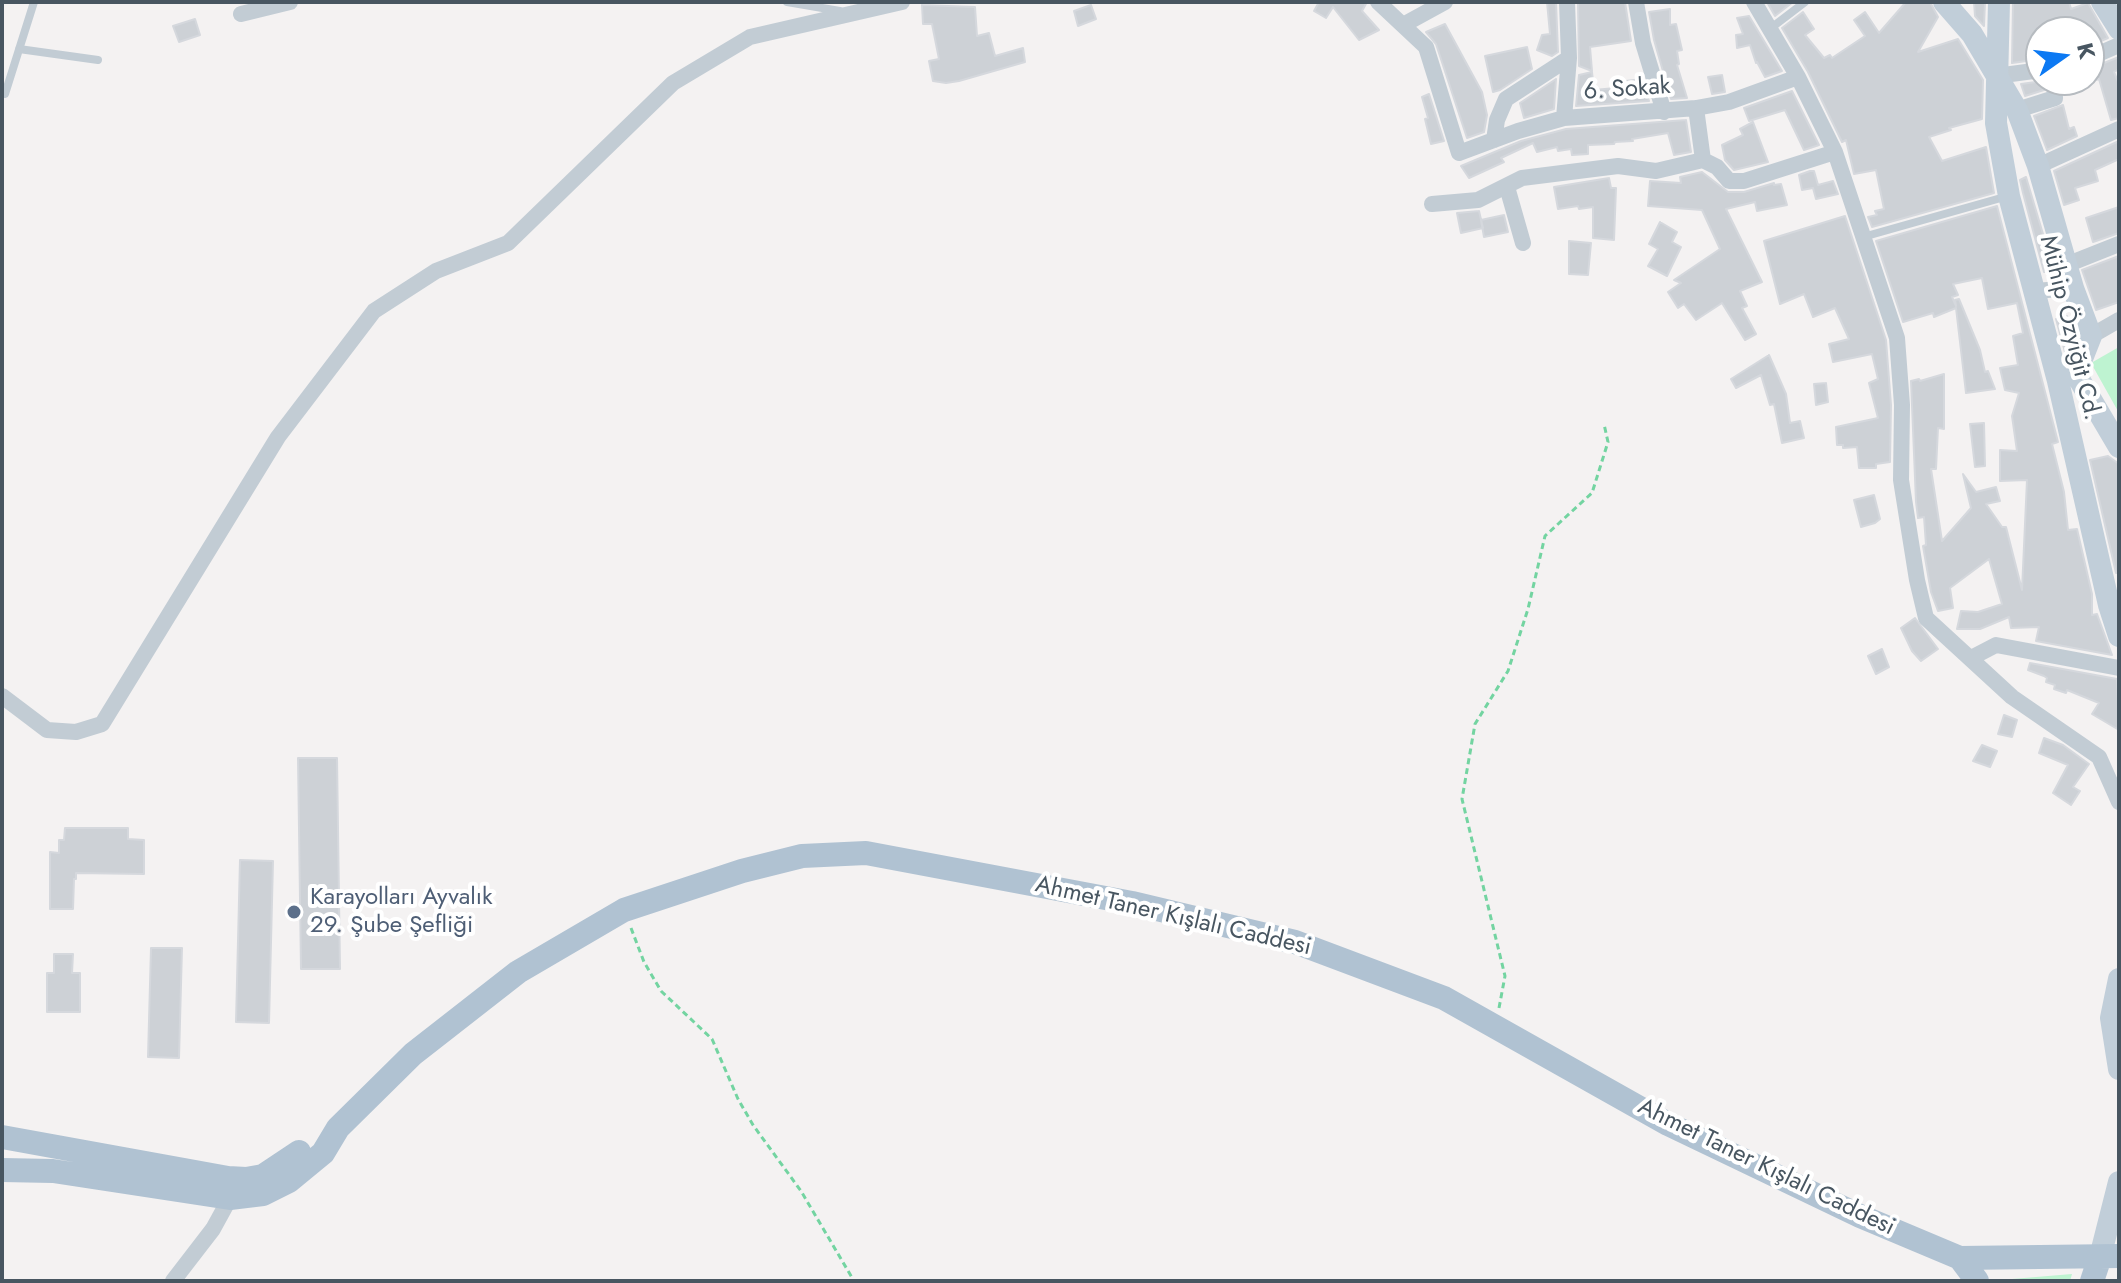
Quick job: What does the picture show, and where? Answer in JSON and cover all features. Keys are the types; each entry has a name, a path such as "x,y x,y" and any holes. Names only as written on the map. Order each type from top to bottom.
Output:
{"main road":[{"name":"Ahmet Taner Kışlalı Caddesi","path":"2,1170 53,1171 230,1198 263,1194 289,1181 323,1153 338,1128 413,1054 518,972 624,910 742,871 802,856 866,853 1132,903 1295,942 1444,998 1668,1124 1860,1216 1960,1258 2110,1257"},
{"name":"Ahmet Taner Kışlalı Caddesi","path":"2,1137 246,1179 278,1169 315,1138 338,1128"},
{"path":"2092,1281 2110,1257"},
{"path":"1960,1258 1977,1281"}],"street":[{"path":"241,14 290,2"},
{"path":"2,696 47,730 76,732 102,724 278,437 374,311 436,271 508,243 673,83 750,37 902,2"},
{"path":"1378,2 1403,25 1445,2"},
{"path":"1564,118 1569,58 1567,2"},
{"path":"1636,2 1643,43 1664,112"},
{"path":"1754,2 1798,77 1835,152 1897,338 1902,405 1901,480 1926,618 2012,697 2099,757 2119,802"},
{"path":"1944,2 1972,34 2017,110 2038,166 2073,288 2091,336"},
{"name":"Mühip Özyiğit Cd.","path":"1999,2 1996,123 2009,196 2035,291 2067,378 2077,475 2119,636"},
{"path":"2102,2 2119,29"},
{"name":"6. Sokak","path":"1403,25 1426,47 1459,153 1564,118 1696,108 1729,102 1798,77"},
{"path":"1494,140 1497,120 1506,99 1569,58"},
{"path":"1996,76 2025,72"},
{"path":"2017,110 2055,96"},
{"path":"1696,108 1703,160"},
{"path":"2038,166 2119,129"},
{"path":"1432,204 1478,200 1522,178 1618,166 1656,171 1703,160 1717,167 1729,181 1744,181 1835,152"},
{"path":"1507,187 1523,243"},
{"path":"2066,265 2119,244"},
{"path":"2035,291 2073,288"},
{"path":"2119,320 2091,336 2067,378 2119,447"},
{"path":"1971,658 1996,645 2119,668"},
{"path":"2119,979 2111,1018 2119,1069"},
{"path":"2110,1257 2119,1182"},
{"path":"173,1281 213,1229 230,1198"}],"lane":[{"path":"5,94 34,2"},
{"path":"787,2 857,14"},
{"path":"1771,28 1805,2"},
{"path":"19,49 98,60"},
{"path":"1862,237 2009,196"}],"path":[{"path":"1495,1028 1505,976 1462,799 1475,724 1508,671 1528,609 1545,536 1592,493 1608,442 1604,424"},
{"path":"624,910 652,977 673,1004 712,1039 753,1125 801,1191 854,1281"}],"green space":[{"path":"2119,347 2119,413 2091,363"},
{"path":"2072,1274 2070,1281 2000,1280"}],"building":[{"path":"1319,2 1367,2 1362,11 1379,30 1359,40 1333,7 1326,18 1314,11"},
{"path":"1547,2 1556,2 1558,52 1552,56 1537,50 1542,35 1550,34"},
{"path":"1578,2 1625,2 1631,41 1590,47 1592,71 1579,66"},
{"path":"1767,2 1793,2 1775,16"},
{"path":"1906,2 1930,2 1938,17 1918,52 1958,39 1983,80 1982,119 1929,137 1942,161 1986,147 1994,193 1872,227 1868,217 1884,209 1876,170 1854,174 1846,140 1842,142 1808,72 1782,28 1803,12 1814,29 1805,35 1824,58 1830,55 1832,58 1865,36 1854,20 1865,12 1879,33"},
{"path":"1974,2 1985,2 1984,26 1975,16"},
{"path":"2013,2 2069,2 2071,9 2088,3 2095,16 2025,16 2025,61 2012,63"},
{"path":"922,5 975,7 977,36 989,33 995,56 1023,48 1025,62 959,81 933,81 929,61 939,59 932,24 923,24"},
{"path":"1091,5 1096,19 1078,26 1074,11"},
{"path":"1670,9 1670,25 1676,24 1682,50 1677,51 1677,65 1687,98 1671,99 1654,40 1649,12"},
{"path":"1749,16 1782,71 1765,77 1750,45 1737,48 1736,35 1743,34 1737,18"},
{"path":"195,19 200,35 179,42 173,26"},
{"path":"1445,24 1482,92 1487,115 1484,132 1467,138 1436,44 1426,32"},
{"path":"1527,47 1532,69 1493,92 1485,56"},
{"path":"2119,57 2119,69 2114,72 2119,84 2119,118 2111,120 2104,96 2105,63"},
{"path":"1592,72 1594,90 1626,87 1626,81 1642,79 1649,101 1576,106 1579,75"},
{"path":"1722,75 1725,92 1712,94 1708,77"},
{"path":"1556,79 1554,109 1524,118 1520,103"},
{"path":"1792,91 1819,145 1804,150 1785,110 1749,121 1744,108"},
{"path":"1429,94 1444,141 1431,144 1422,97"},
{"path":"2063,105 2069,129 2074,127 2077,136 2047,150 2034,116"},
{"path":"1686,120 1691,152 1674,155 1668,133 1614,144 1588,145 1588,154 1572,155 1571,149 1558,151 1557,147 1537,152 1533,143 1501,158 1504,162 1469,178 1461,166 1521,141 1566,129"},
{"path":"1753,122 1768,162 1734,170 1725,160 1722,145 1743,135 1740,129"},
{"path":"2119,141 2119,159 2095,170 2098,181 2075,188 2079,200 2064,205 2054,171"},
{"path":"1814,171 1818,185 1833,181 1838,194 1816,199 1813,188 1802,190 1799,175"},
{"path":"1702,172 1728,192 1781,184 1787,205 1757,211 1755,202 1726,209 1762,282 1740,291 1747,306 1742,308 1756,334 1745,340 1722,303 1696,320 1684,304 1678,308 1668,292 1681,283 1674,280 1720,249 1702,210 1648,206 1650,181 1681,183 1680,177"},
{"path":"2026,177 2054,271 2044,272 2020,180"},
{"path":"1609,178 1611,188 1616,188 1614,240 1593,238 1593,207 1558,209 1554,187"},
{"path":"1997,206 2058,442 2052,444 2064,492 2068,530 2077,529 2092,594 2092,615 2097,614 2112,655 2036,641 2039,627 2011,628 2009,617 1980,629 1957,629 1961,611 1978,612 2002,604 1989,559 1950,588 1953,608 1938,611 1931,592 1923,546 1926,545 1924,517 1918,518 1916,502 1911,381 1944,374 1944,429 1938,428 1936,469 1931,469 1942,541 1971,508 1963,474 1976,492 1996,487 2000,501 1986,504 2002,527 2006,527 2022,590 2027,480 2000,481 2000,450 2017,451 2012,416 2019,393 2005,390 2000,368 2018,365 2013,336 2023,333 2017,303 1988,309 1982,278 1953,284 1958,295 1952,297 1956,306 1955,300 1959,299 1980,350 1985,372 1988,371 1995,389 1966,393 1956,308 1934,317 1933,313 1903,322 1876,241"},
{"path":"2119,207 2119,233 2093,242 2086,218"},
{"path":"1479,211 1483,228 1461,233 1457,213"},
{"path":"1504,215 1508,232 1484,237 1481,220"},
{"path":"1845,216 1886,340 1891,405 1890,462 1876,464 1876,468 1859,468 1857,447 1837,445 1836,427 1878,418 1869,383 1878,379 1872,354 1833,362 1829,344 1849,339 1835,308 1813,317 1804,294 1780,304 1764,241"},
{"path":"1660,222 1677,232 1672,242 1681,247 1667,276 1648,266 1658,249 1649,244"},
{"path":"1569,241 1591,243 1588,275 1569,274"},
{"path":"2119,256 2119,302 2096,310 2082,270"},
{"path":"2067,316 2074,340 2070,350 2065,352 2056,319"},
{"path":"1769,355 1786,394 1790,423 1800,421 1804,438 1782,443 1774,404 1770,405 1761,375 1736,388 1731,379"},
{"path":"1826,383 1828,402 1816,405 1814,384"},
{"path":"1984,423 1985,466 1975,467 1970,424"},
{"path":"2108,456 2119,464 2119,572 2116,573 2090,460"},
{"path":"1874,495 1880,519 1861,527 1854,500"},
{"path":"1915,618 1938,649 1921,661 1912,651 1901,628"},
{"path":"1882,649 1889,667 1876,674 1868,656"},
{"path":"2030,663 2117,679 2119,730 2092,714 2099,703 2067,690 2066,693 2054,689 2055,685 2046,682 2047,678 2028,670"},
{"path":"2004,715 2017,720 2012,737 1998,734"},
{"path":"2044,738 2063,745 2089,764 2073,787 2080,791 2071,805 2053,793 2068,765 2039,753"},
{"path":"1982,745 1997,751 1990,767 1973,761"},
{"path":"298,758 337,758 340,969 301,969"},
{"path":"65,828 128,828 128,839 144,840 144,874 76,873 73,909 50,909 50,852 59,853 59,840 64,840"},
{"path":"240,860 273,861 269,1023 236,1022"},
{"path":"151,948 182,948 179,1058 148,1057"},
{"path":"54,954 73,954 72,973 80,973 80,1012 47,1012 47,973 54,973"}],"place":[{"name":"Karayolları Ayvalık 29. Şube Şefliği","path":"294,912"}]}
